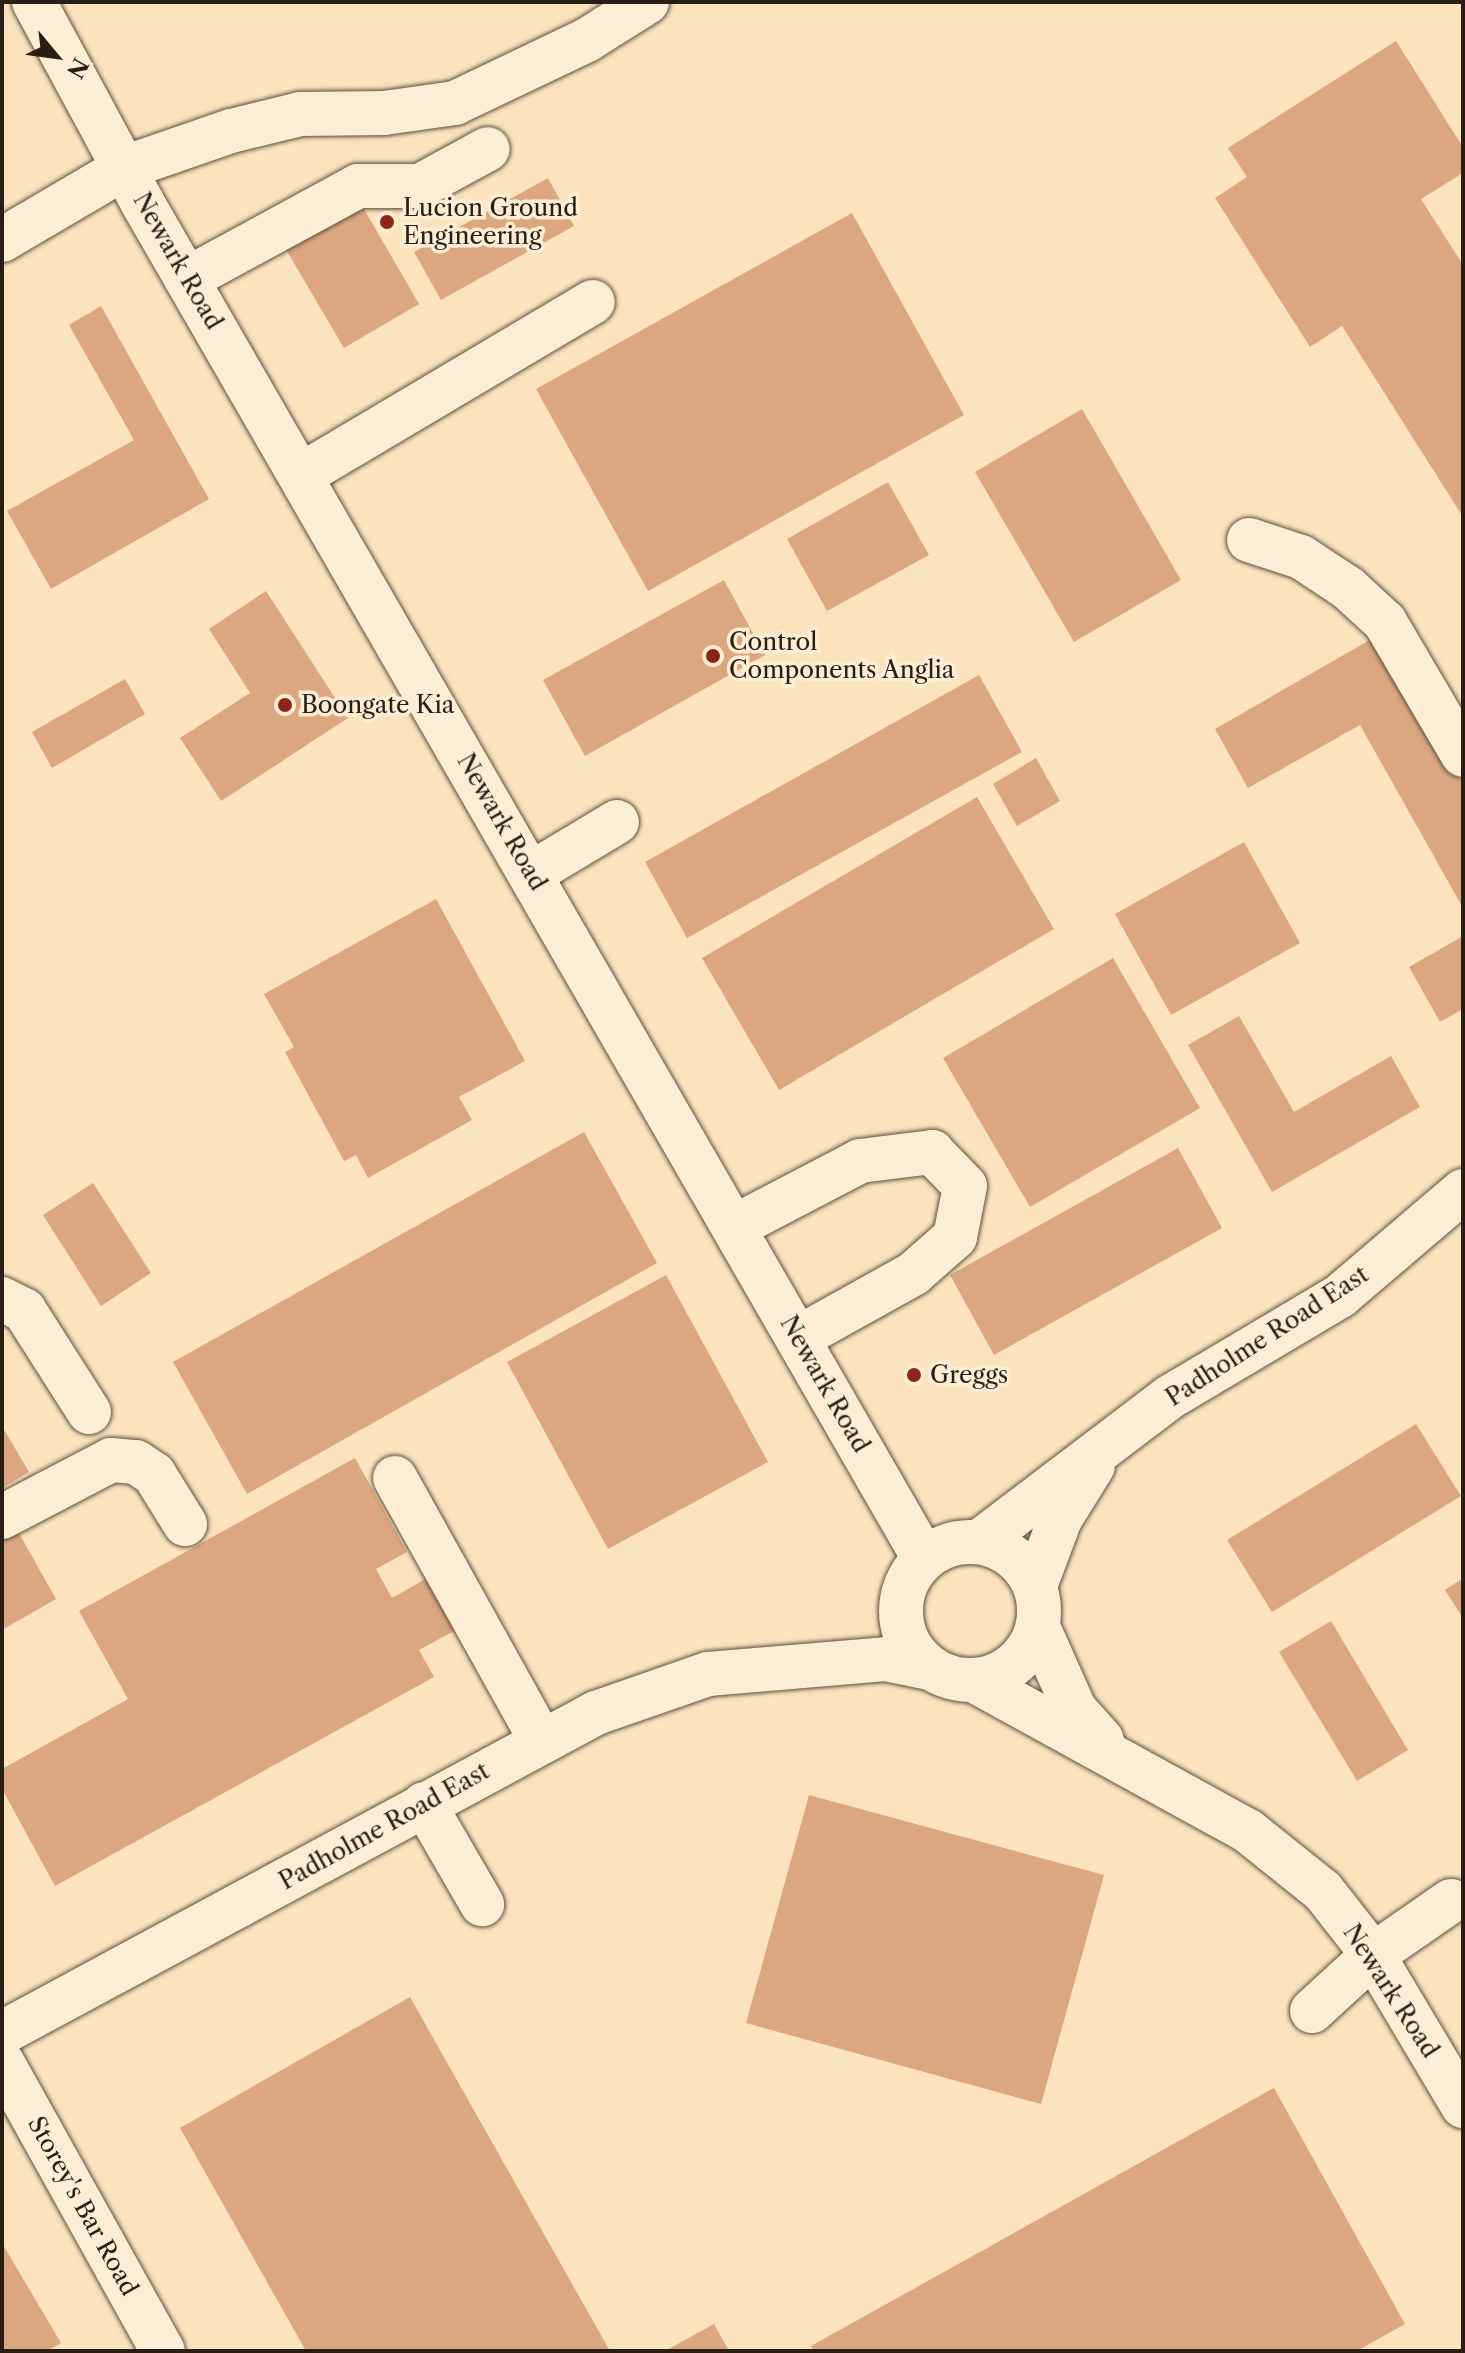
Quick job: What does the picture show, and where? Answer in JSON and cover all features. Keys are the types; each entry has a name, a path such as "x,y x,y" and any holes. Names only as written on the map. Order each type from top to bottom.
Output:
{"street":[{"name":"Newark Road","path":"34,2 187,279 303,474 924,1558"},
{"path":"2,240 124,168 300,114 384,113 455,103 587,40 647,2"},
{"path":"187,279 358,186 420,186 488,149"},
{"path":"303,474 593,302"},
{"path":"1249,540 1301,557 1348,588 1385,622 1463,755"},
{"path":"532,873 617,822"},
{"path":"734,1227 860,1161 932,1152 965,1186 955,1237 913,1274 798,1338"},
{"name":"Padholme Road East","path":"924,1558 959,1542 979,1542 1170,1397 1340,1296 1463,1191"},
{"path":"2,1299 24,1310 89,1412"},
{"name":"Padholme Road East","path":"975,1681 1015,1664 1036,1606 1060,1519 1105,1447"},
{"path":"2,1517 111,1460 136,1462 154,1474 185,1524"},
{"path":"395,1478 541,1740"},
{"path":"979,1542 1013,1556 1036,1606"},
{"path":"924,1558 903,1592 900,1612 903,1633 929,1668"},
{"name":"Newark Road","path":"1036,1606 1075,1710 1111,1751"},
{"path":"783,1665 880,1628 900,1612"},
{"path":"783,1665 885,1659 929,1668 951,1678 975,1681"},
{"name":"Padholme Road East","path":"2,2033 596,1713 708,1674 783,1665"},
{"name":"Newark Road","path":"975,1681 1111,1751 1248,1831 1289,1861 1323,1891 1373,1955 1463,2106"},
{"path":"424,1804 482,1904"},
{"path":"1312,2011 1373,1955 1451,1901"},
{"name":"Storey's Bar Road","path":"2,2062 163,2351"}],"building":[{"path":"1396,41 1463,147 1463,173 1421,199 1463,265 1463,517 1342,326 1310,347 1215,198 1247,177 1228,148"},
{"path":"548,178 574,226 441,300 414,252"},
{"path":"357,197 419,304 344,348 281,241"},
{"path":"852,213 964,415 648,591 536,389"},
{"path":"101,306 209,499 51,589 7,511 134,440 69,325"},
{"path":"1082,409 1181,580 1074,642 975,472"},
{"path":"888,482 929,555 827,611 787,539"},
{"path":"724,580 765,655 585,756 543,680"},
{"name":"Boongate Kia","path":"266,591 348,718 221,801 180,738 250,693 209,629"},
{"path":"1380,634 1463,783 1463,908 1360,725 1248,788 1215,729"},
{"path":"979,675 1022,752 687,938 645,862"},
{"path":"125,679 145,714 52,768 32,732"},
{"path":"1036,758 1060,801 1017,826 993,784"},
{"path":"977,797 1054,929 779,1090 702,958"},
{"path":"1244,842 1300,943 1171,1015 1115,914"},
{"path":"436,899 525,1061 459,1097 472,1120 368,1178 356,1155 344,1161 285,1052 294,1047 264,994"},
{"path":"1463,936 1463,1009 1440,1022 1409,967"},
{"path":"1113,958 1200,1108 1030,1207 943,1058"},
{"path":"1239,1016 1294,1112 1391,1056 1420,1107 1272,1192 1188,1045"},
{"path":"584,1132 657,1263 247,1494 173,1362"},
{"path":"1178,1148 1222,1228 994,1355 950,1275"},
{"path":"93,1183 151,1273 101,1306 43,1215"},
{"path":"666,1275 768,1462 608,1549 507,1362"},
{"path":"1416,1424 1461,1496 1272,1612 1227,1540"},
{"path":"2,1426 29,1472 2,1488"},
{"path":"355,1458 407,1552 376,1569 392,1598 436,1573 465,1625 419,1650 434,1677 55,1886 2,1789 2,1769 128,1699 79,1611"},
{"path":"11,1519 56,1599 2,1630 2,1525"},
{"path":"1463,1578 1463,1618 1445,1590"},
{"path":"1331,1621 1408,1750 1357,1781 1279,1652"},
{"path":"809,1795 1104,1875 1041,2104 746,2023"},
{"path":"410,1997 610,2351 306,2351 180,2128"},
{"path":"1274,2088 1405,2324 1357,2351 814,2351 811,2346"},
{"path":"2,2243 61,2343 47,2351 2,2351"},
{"path":"714,2324 729,2351 665,2351"}],"place":[{"name":"Lucion Ground Engineering","path":"387,222"},
{"name":"Control Components Anglia","path":"713,656"},
{"name":"Boongate Kia","path":"285,705"},
{"name":"Greggs","path":"914,1375"}]}
